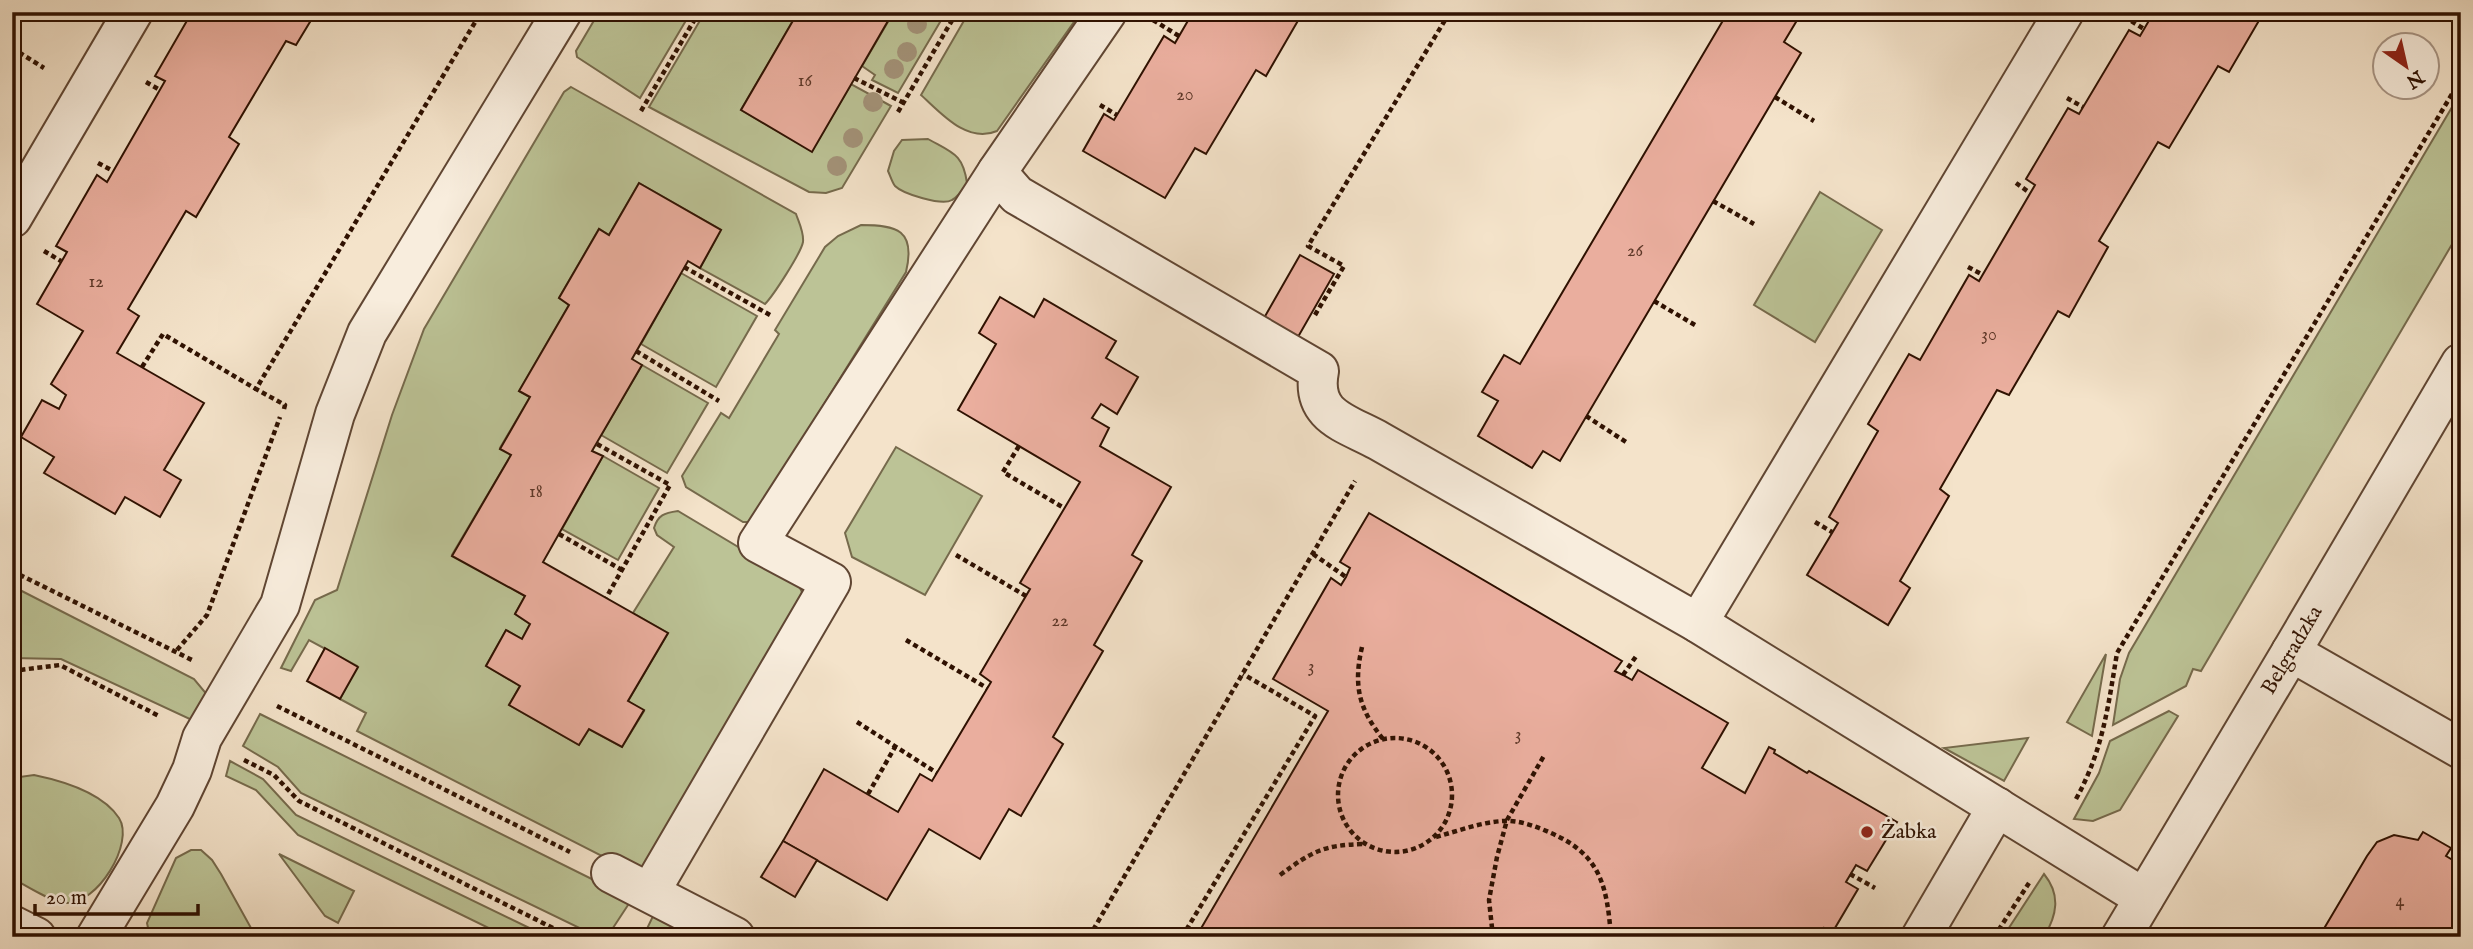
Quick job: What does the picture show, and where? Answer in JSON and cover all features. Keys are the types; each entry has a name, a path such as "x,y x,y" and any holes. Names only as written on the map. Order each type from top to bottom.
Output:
{"street":[{"path":"12,218 133,12"},
{"path":"96,937 175,806 192,770 202,738 280,605 335,414 367,333 562,12"},
{"path":"649,892 831,582 758,543 997,172 1107,12"},
{"path":"1698,623 2064,12"},
{"path":"997,172 1017,195 1305,364 1317,384 1319,402 1337,420 1380,441 1698,623 2144,898"},
{"name":"Belgradzka","path":"2120,937 2461,363"},
{"path":"2291,652 2461,749"},
{"path":"1921,937 1997,807"},
{"path":"611,873 735,937"},
{"path":"12,925 36,937"}],"path":[{"path":"641,111 699,12"},
{"path":"898,113 957,12"},
{"path":"1305,364 1343,266 1308,246 1450,12"},
{"path":"1862,12 1874,19"},
{"path":"2118,12 2144,29"},
{"path":"1150,18 1179,36"},
{"path":"854,78 904,103"},
{"path":"2075,802 2091,772 2103,737 2117,653 2461,79"},
{"path":"1775,97 1814,121"},
{"path":"2069,99 2083,107"},
{"path":"1713,201 1754,224"},
{"path":"684,267 770,315"},
{"path":"1654,301 1695,325"},
{"path":"142,368 163,334 256,388"},
{"path":"636,351 719,401"},
{"path":"1586,416 1626,442"},
{"path":"1088,937 1380,441"},
{"path":"597,444 670,485 606,598"},
{"path":"1019,446 1003,471 1064,509"},
{"path":"559,534 622,570"},
{"path":"1313,554 1346,577"},
{"path":"956,555 1026,596"},
{"path":"12,571 177,650 233,685 611,873"},
{"path":"906,640 987,688"},
{"path":"1362,647 1358,663 1359,698 1368,721 1383,739"},
{"path":"1623,675 1637,655"},
{"path":"12,671 60,665 274,775 299,801 571,937"},
{"path":"1182,937 1315,716 1243,674"},
{"path":"857,722 937,773"},
{"path":"1399,738 1418,742 1434,752 1446,768 1452,785 1452,804 1446,822 1435,837 1419,848 1401,852 1382,851 1365,844 1350,832 1341,815 1338,796 1341,778 1349,761 1363,747 1383,739 1399,738"},
{"path":"868,794 895,747"},
{"path":"1493,937 1489,900 1507,820 1545,754"},
{"path":"1435,837 1507,820 1536,826 1573,843 1597,869 1609,900 1612,937"},
{"path":"1280,875 1312,852 1336,845 1365,844"},
{"path":"1850,874 1875,888"},
{"path":"1994,937 2030,882"}],"green space":[{"path":"599,12 691,12 640,98 577,57 576,51"},
{"path":"705,12 798,12 741,110 812,151 851,84 891,106 842,188 826,193 809,192 649,107"},
{"path":"889,12 946,12 898,93 872,80 875,75 862,66 892,15"},
{"path":"969,12 1081,12 997,131 986,134 975,133 955,125 921,95"},
{"path":"571,87 796,214 803,238 792,264 765,304 700,268 721,230 639,183 609,235 599,229 559,298 569,305 519,391 530,397 500,448 511,455 452,555 525,596 515,614 530,624 522,639 506,630 486,666 520,686 509,705 579,745 589,729 622,747 644,711 628,701 668,633 633,613 674,547 657,535 654,528 662,515 678,511 797,582 802,592 800,608 643,877 357,731 366,713 340,699 357,666 309,640 291,671 281,668 315,600 337,590 392,415 424,329 564,92"},
{"path":"2461,92 2461,229 2201,671 2193,669 2186,686 2113,725 2120,679 2129,653"},
{"path":"928,139 950,151 963,166 967,183 952,200 932,200 906,192 895,186 888,171 894,151 902,140"},
{"path":"1820,192 1882,230 1815,342 1754,305"},
{"path":"861,225 885,226 901,233 908,247 906,272 751,522 743,522 686,487 682,476 721,413 729,418 779,334 775,330 825,247 838,236"},
{"path":"681,273 757,316 716,387 641,344"},
{"path":"642,365 708,403 667,473 601,435"},
{"path":"896,447 982,496 925,595 852,557 845,533"},
{"path":"603,456 659,488 618,560 562,529"},
{"path":"12,586 194,679 209,697 194,721 61,659 12,658"},
{"path":"2106,654 2092,736 2067,722"},
{"path":"2169,711 2178,716 2120,810 2093,821 2074,819 2099,773 2110,741"},
{"path":"260,714 632,899 607,937 598,937 301,793 278,767 243,746"},
{"path":"2028,738 2004,781 1944,748"},
{"path":"230,761 263,779 296,815 548,937 507,937 298,835 256,790 226,776"},
{"path":"34,775 69,784 103,801 119,818 123,829 122,842 110,871 101,884 78,901 66,903 54,900 12,878 12,778"},
{"path":"191,850 201,850 212,860 256,937 150,937 147,923 176,858"},
{"path":"279,854 354,891 338,923 325,916"},
{"path":"2044,874 2053,890 2055,905 2052,921 2044,937 2003,937"},
{"path":"654,914 698,937 643,937"}],"building":[{"path":"192,12 316,12 296,45 286,41 229,137 239,144 196,217 186,211 128,309 139,316 117,353 204,403 164,470 181,480 160,517 125,497 115,514 44,473 54,457 21,437 42,400 59,409 66,395 51,384 83,331 37,304 67,252 56,246 97,175 107,182 165,81 155,76"},
{"path":"798,12 892,14 812,152 741,110"},
{"path":"1193,12 1303,12 1266,76 1256,70 1206,154 1195,148 1165,198 1083,151 1104,114 1114,120 1164,36 1175,43"},
{"path":"1728,12 1802,12 1784,42 1801,53 1560,461 1543,451 1532,468 1478,436 1498,401 1482,392 1504,355 1520,364"},
{"path":"2154,12 2264,12 2229,72 2218,66 2169,148 2158,142 2099,241 2108,247 2069,317 2058,311 2009,395 1997,390 1940,489 1949,496 1900,581 1910,588 1888,625 1807,575 1838,523 1829,517 1878,431 1868,424 1909,354 1920,360 1969,275 1979,281 2035,185 2026,179 2068,108 2079,114 2129,30 2140,36"},
{"path":"639,183 721,230 700,268 688,261 632,359 642,365 592,451 603,456 543,562 668,633 628,701 644,710 622,747 589,729 579,745 509,705 520,686 486,666 506,630 522,639 530,624 515,614 525,596 452,556 511,455 500,449 530,397 519,391 569,305 559,298 599,229 609,235"},
{"path":"1300,255 1334,274 1298,337 1264,318"},
{"path":"1000,297 1034,317 1044,299 1116,341 1106,358 1138,377 1117,414 1101,404 1092,418 1109,428 1100,446 1171,487 1132,555 1142,561 1094,645 1103,651 1053,737 1063,744 1021,816 1009,809 980,859 929,829 887,900 783,841 824,769 898,812 920,774 932,781 991,682 980,674 1030,589 1020,583 1080,482 958,410 996,344 979,333"},
{"path":"1369,513 1622,661 1615,671 1632,680 1638,670 1728,723 1702,768 1745,793 1769,747 1775,750 1774,753 1807,773 1809,771 1897,822 1867,871 1856,865 1846,882 1858,889 1832,933 1824,928 1819,937 1196,937 1328,711 1273,679 1331,578 1341,585 1346,577 1350,568 1340,562"},
{"path":"325,648 358,667 340,699 307,681"},
{"path":"2423,832 2451,848 2446,856 2461,865 2461,937 2319,937 2377,842 2394,835 2418,840"},
{"path":"783,841 817,860 795,897 761,877"}],"place":[{"name":"Żabka","path":"1867,832"}]}
